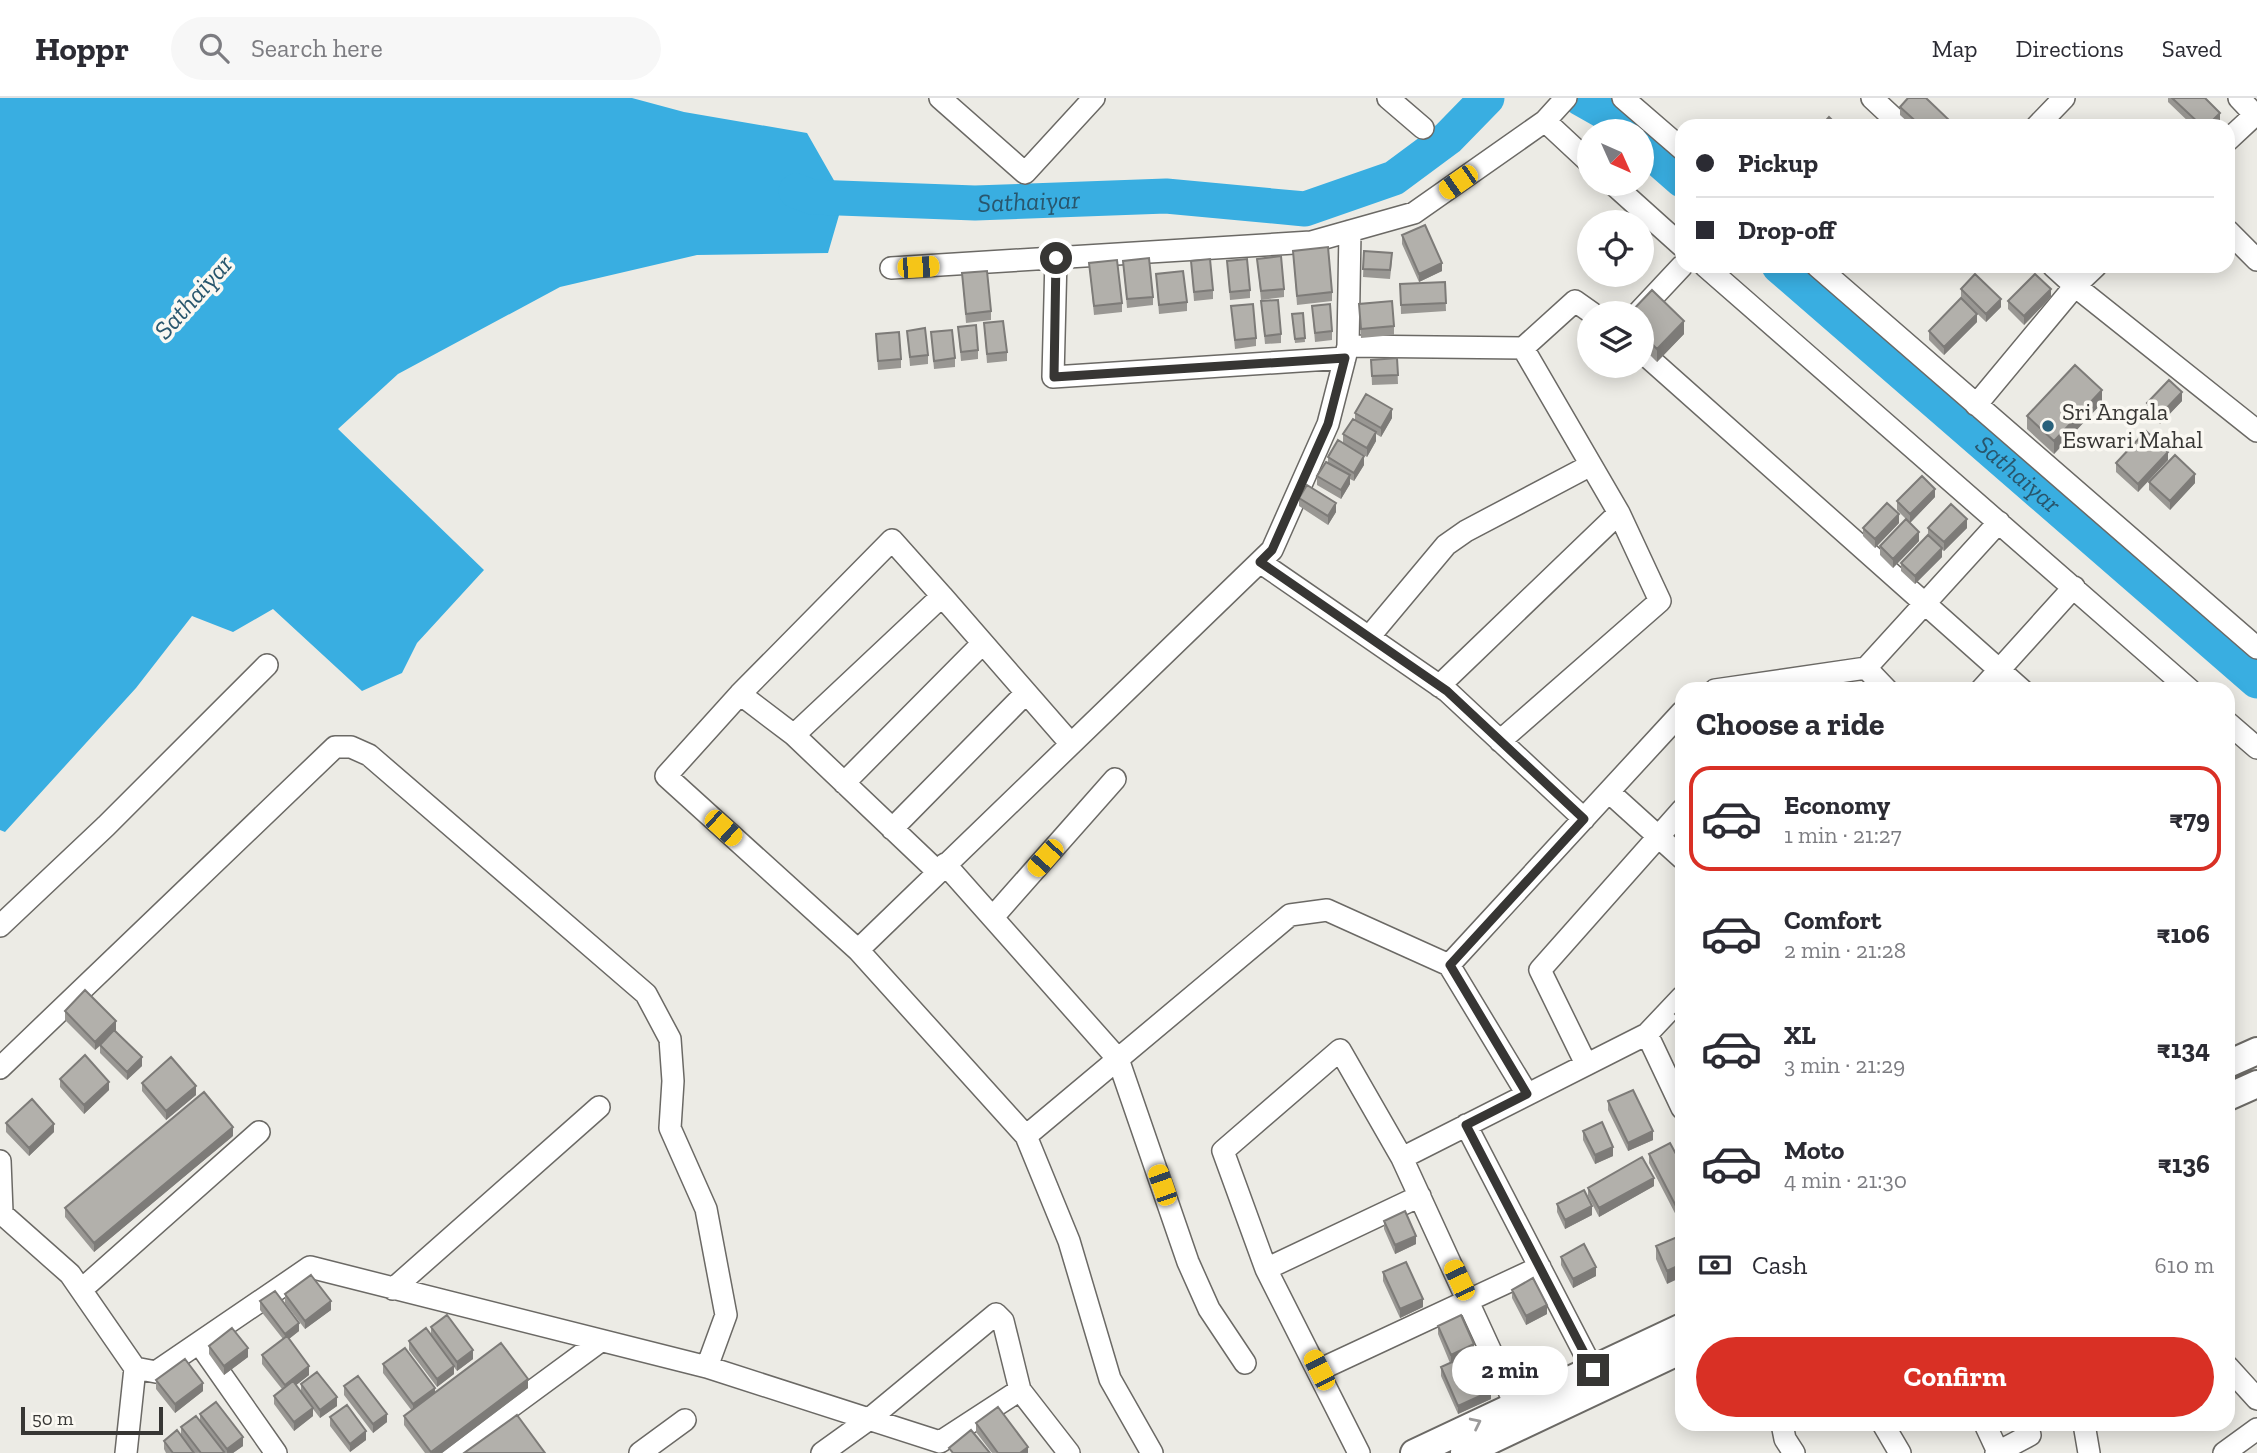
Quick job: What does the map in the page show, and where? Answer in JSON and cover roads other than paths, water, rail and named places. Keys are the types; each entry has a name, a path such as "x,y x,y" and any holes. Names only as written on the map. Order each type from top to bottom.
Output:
{"main road":[{"path":"2235,1061 2257,1051"},
{"path":"2235,1094 2257,1084"},
{"path":"1414,1453 1675,1330"},
{"path":"1464,1453 1675,1353"}],"street":[{"path":"940,98 1025,173 1094,98"},
{"path":"1388,98 1423,128"},
{"path":"1623,98 1675,143"},
{"path":"2044,119 2064,98"},
{"path":"2235,134 2256,115 2239,98"},
{"path":"1881,101 1896,119"},
{"path":"891,268 1311,242 1415,212 1555,110 1577,144"},
{"path":"1626,196 1675,240"},
{"path":"858,950 1272,550 1328,424 1346,352 1350,231"},
{"path":"2235,238 2257,260"},
{"path":"1056,258 1054,377 1346,352 1522,348 1575,301 1577,302"},
{"path":"1650,301 1676,273"},
{"path":"1713,273 2181,682"},
{"path":"1825,273 2257,648"},
{"path":"2061,273 2257,431"},
{"path":"1976,405 2089,273"},
{"path":"1500,741 1660,601 1619,513 1522,348"},
{"path":"1654,363 2013,682"},
{"path":"1369,637 1446,545 1466,531 1591,465"},
{"path":"1439,686 1619,513"},
{"path":"1770,682 1866,668 1999,522"},
{"path":"1071,744 892,540 740,694 666,776 858,950 1026,1136 1069,1241 1110,1379 1152,1453"},
{"path":"1260,562 1439,686 1584,819"},
{"path":"1988,682 2074,587"},
{"path":"794,735 942,596"},
{"path":"844,783 983,643"},
{"path":"0,926 106,826 267,665"},
{"path":"1866,668 1879,682"},
{"path":"892,829 1026,693"},
{"path":"740,694 794,735 892,829 941,867 993,918 1118,1059 1188,1262 1209,1309 1245,1363"},
{"path":"1450,965 1675,720"},
{"path":"2235,729 2257,748"},
{"path":"0,1068 335,747 351,747 369,755 646,994 670,1039 673,1081 670,1128 706,1209 726,1315 707,1367"},
{"path":"993,918 1115,779"},
{"path":"1609,792 1675,851"},
{"path":"1587,1064 1540,970 1675,818"},
{"path":"1026,1136 1290,915 1327,910 1450,965 1527,1094"},
{"path":"1402,1158 1647,1034 1675,1004"},
{"path":"1647,1034 1675,1093"},
{"path":"1359,1453 1266,1269 1223,1151 1340,1049 1402,1158 1515,1404"},
{"path":"393,1289 598,1107"},
{"path":"1466,1125 1593,1370"},
{"path":"81,1290 259,1132"},
{"path":"0,1161 1,1212 70,1274 135,1368 126,1453"},
{"path":"1266,1269 1420,1196"},
{"path":"135,1368 156,1372 310,1267 599,1342 707,1367 940,1442 1020,1390"},
{"path":"1319,1370 1540,1267"},
{"path":"822,1453 868,1420 996,1314 1003,1321 1020,1390 1066,1452"},
{"path":"448,1453 599,1342"},
{"path":"199,1343 276,1453"},
{"path":"2235,1375 2257,1399"},
{"path":"653,1449 685,1420"},
{"path":"2224,1453 2257,1429"},
{"path":"1783,1431 1794,1453"},
{"path":"1887,1431 1900,1453"},
{"path":"1988,1431 1997,1452 2030,1435"},
{"path":"2085,1431 2089,1453"}],"water":[{"path":"0,98 632,98 684,112 807,133 844,198 828,253 697,255 560,287 398,374 338,429 484,570 417,643 402,673 362,691 273,609 233,632 192,616 136,688 5,832 0,830"}],"waterway":[{"name":"Sathaiyar","path":"796,191 812,197 975,203 1166,196 1305,209 1394,178 1448,138 1487,98"},
{"name":"Sathaiyar","path":"1580,98 1612,119"},
{"name":"Sathaiyar","path":"1654,156 1675,174"},
{"name":"Sathaiyar","path":"1787,273 2257,681"}],"place":[{"name":"Sri Angala Eswari Mahal","path":"2048,426"}]}
